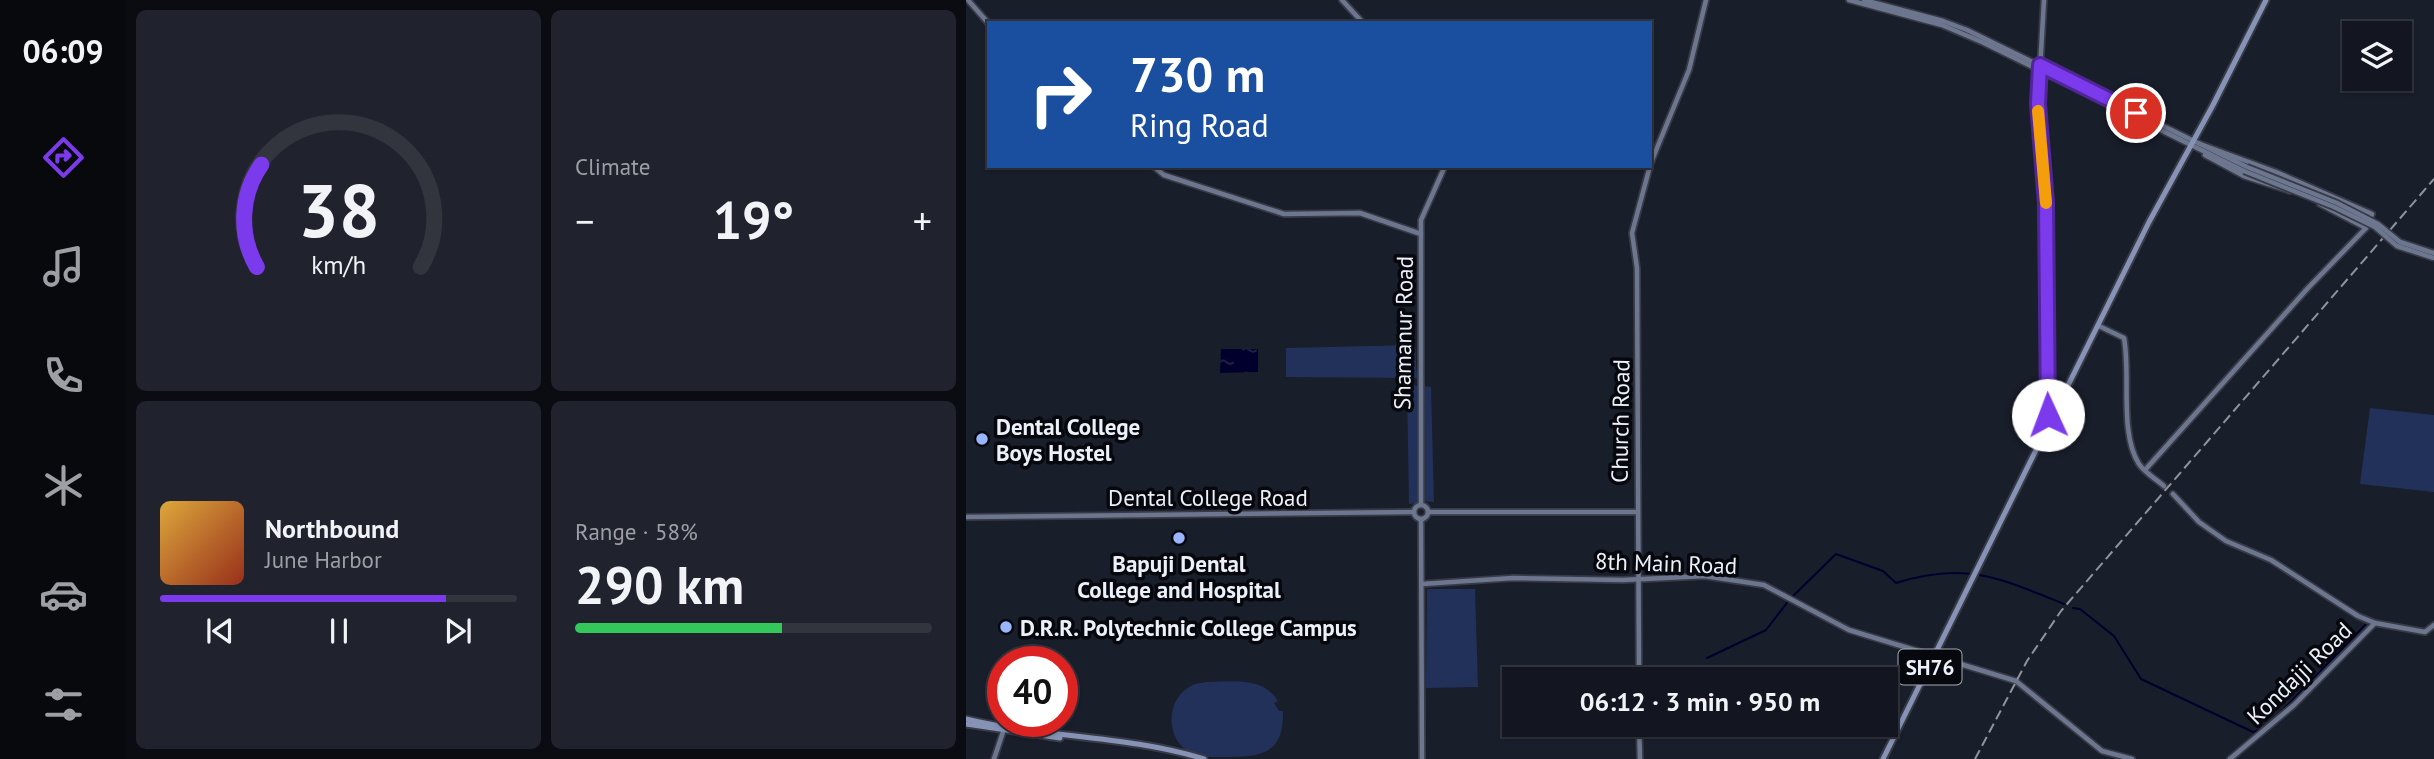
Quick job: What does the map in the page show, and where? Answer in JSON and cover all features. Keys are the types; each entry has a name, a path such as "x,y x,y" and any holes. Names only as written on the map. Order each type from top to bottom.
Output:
{"main road":[{"name":"SH76","path":"1883,759 2149,222 2196,145 2266,0"},
{"path":"966,722 987,728"},
{"path":"966,722 987,726"},
{"path":"1059,737 1146,748 1193,759"},
{"path":"1067,737 1157,746 1204,759"}],"street":[{"path":"968,0 987,21"},
{"path":"1342,0 1361,21"},
{"name":"Church Road","path":"1652,161 1689,71 1706,0"},
{"path":"1849,0 1942,25 2039,67"},
{"path":"1864,0 1943,21 2245,169 2337,203 2378,224 2400,242 2434,256"},
{"path":"2044,0 2038,104 2046,203 2048,415 2054,417"},
{"path":"2145,470 2354,237 2366,228 2372,214 2276,172 2196,145"},
{"path":"2196,145 2238,173 2312,200 2366,228"},
{"path":"1155,168 1164,175 1284,214 1360,213 1421,234"},
{"name":"Shamanur Road","path":"1420,505 1421,220 1444,168"},
{"name":"Church Road","path":"1639,667 1636,512 1637,268 1632,233 1649,168"},
{"path":"2099,326 2124,338 2128,423 2134,452 2145,470 2164,486"},
{"path":"2173,494 2199,522 2226,541 2271,560 2358,616 2375,623"},
{"path":"1422,759 1421,519 1414,512 1420,505 1428,512 1636,512"},
{"name":"Dental College Road","path":"966,517 1414,512"},
{"path":"1421,519 1427,517 1428,512"},
{"name":"8th Main Road","path":"1422,584 1490,579 1715,577 1764,585 1849,630 2018,682 2102,751 2132,759"},
{"name":"Kondajji Road","path":"2230,759 2294,705 2375,623 2425,632 2434,625"},
{"path":"994,759 1001,737"},
{"path":"1639,737 1640,759"}],"shaded area":[{"path":"1415,345 1417,378 1286,377 1286,348"},
{"path":"1407,385 1419,386 1420,503 1409,504"},
{"path":"1423,386 1431,387 1434,502 1423,501"},
{"path":"2370,408 2434,415 2434,492 2360,484"},
{"path":"1427,589 1475,589 1478,687 1426,688"},
{"path":"1207,682 1246,682 1264,687 1271,693 1278,701 1274,703 1279,711 1283,711 1276,744 1261,753 1241,757 1200,756 1182,747 1176,739 1171,720 1176,700 1193,685"}],"water":[{"path":"1221,349 1258,349 1258,372 1220,373"}],"waterway":[{"path":"1707,658 1766,630 1790,599 1836,554 1883,571 1896,583 1943,573 1963,573 2001,580 2064,604"},
{"path":"2073,608 2080,609 2114,636 2141,679 2253,732 2261,730"},
{"path":"2273,720 2365,625"}],"railway":[{"path":"1975,759 2027,661 2061,611 2434,179"}],"slow traffic":[{"path":"2038,111 2046,203"}],"place":[{"name":"Dental College Boys Hostel","path":"982,439"},
{"name":"Bapuji Dental College and Hospital","path":"1179,538"},
{"name":"D.R.R. Polytechnic College Campus","path":"1006,627"}],"route":[{"path":"2048,415 2045,322 2046,203 2038,104 2040,65 2136,113"}]}
